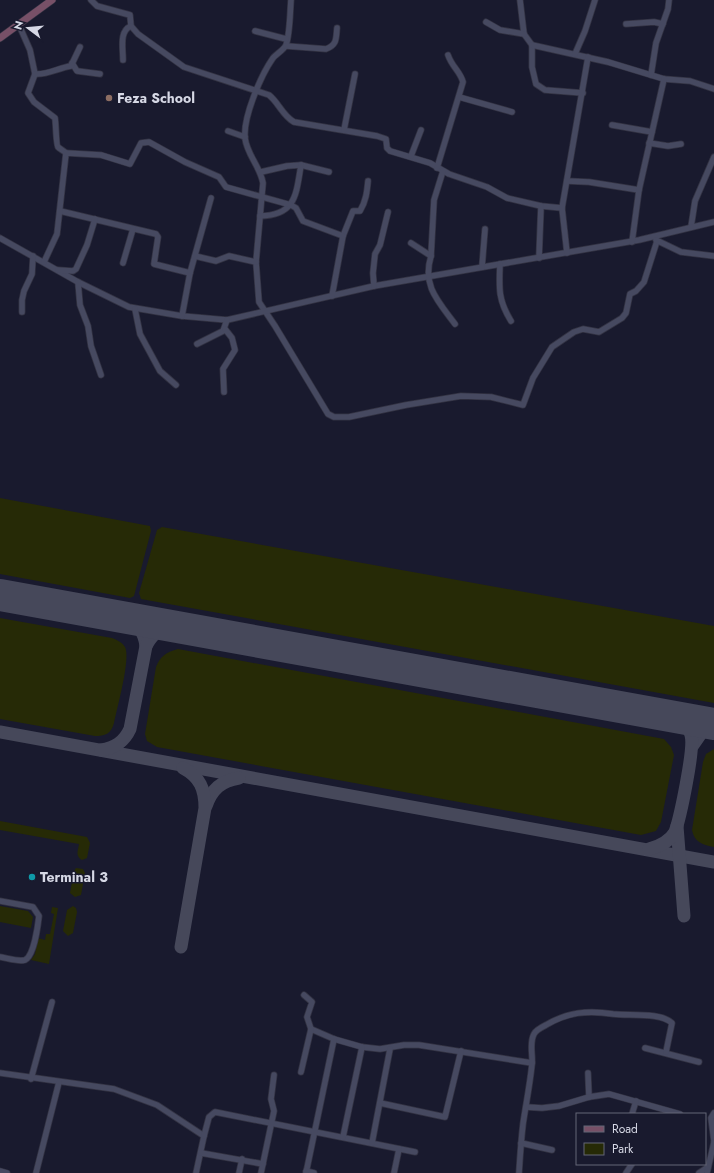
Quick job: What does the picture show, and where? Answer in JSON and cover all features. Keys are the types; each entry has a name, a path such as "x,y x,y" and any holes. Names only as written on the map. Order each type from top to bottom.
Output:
{"main road":[{"path":"0,38 49,1"}],"street":[{"path":"91,0 97,6 130,15 131,26 138,34 184,66 256,89 275,99 287,118 294,122 384,138 387,142 388,150 430,163 443,171 487,187 507,198 541,206 562,208"},
{"path":"286,46 290,21 291,0"},
{"path":"520,0 524,34 532,45 532,67 536,84 545,90 583,93"},
{"path":"575,54 585,31 594,0"},
{"path":"651,75 656,43 670,0"},
{"path":"486,22 494,28 524,34"},
{"path":"626,24 654,22 663,24"},
{"path":"19,24 30,50 35,74 28,92 34,102 55,118 58,137 56,143 58,148 66,153 101,155 130,164 141,143 149,142 185,162 219,177 223,185 226,187 294,206 303,221 343,236"},
{"path":"123,60 124,33 126,28 131,26"},
{"path":"337,28 336,43 332,47 326,49 286,46 275,56 256,89 245,136 249,153 261,172 263,182 256,262 257,292 259,302 328,414 334,417 349,417 460,396 491,397 523,405 533,378 552,347 574,332 583,329 599,332 622,318 626,313 630,294 636,291 644,282 655,239"},
{"path":"255,31 286,39"},
{"path":"532,45 588,57 651,75 690,81 714,88"},
{"path":"35,74 46,74 72,63 80,47"},
{"path":"437,168 463,82 461,75 452,66 448,55"},
{"path":"567,253 562,208 588,57"},
{"path":"72,63 77,71 100,74"},
{"path":"344,130 355,74"},
{"path":"632,242 639,190 664,78"},
{"path":"459,97 512,112"},
{"path":"612,125 652,132"},
{"path":"411,156 421,130"},
{"path":"228,131 245,136"},
{"path":"649,143 668,146 681,144"},
{"path":"44,262 57,234 66,153"},
{"path":"691,227 695,201 713,162"},
{"path":"261,172 288,166 302,165 329,172"},
{"path":"260,216 273,216 283,212 291,205 302,165"},
{"path":"443,171 434,200 431,256 427,277 434,295 455,324"},
{"path":"332,296 343,236 353,211 360,211 364,203 367,194 368,181"},
{"path":"567,181 589,182 639,190"},
{"path":"182,316 194,256 211,198"},
{"path":"539,258 541,206"},
{"path":"60,211 156,234 158,237 154,264 190,273"},
{"path":"374,286 373,273 375,254 380,245 388,212"},
{"path":"56,270 73,271 76,269 87,245 95,219"},
{"path":"0,238 78,282 135,309 182,316 227,320 374,286 655,239 691,227 714,222"},
{"path":"123,263 133,229"},
{"path":"482,267 485,229"},
{"path":"655,239 681,252 714,256"},
{"path":"412,243 431,256"},
{"path":"22,312 24,291 32,274 33,256"},
{"path":"194,256 216,261 229,256 256,262"},
{"path":"500,264 500,298 503,308 511,321"},
{"path":"78,282 80,306 88,326 91,346 101,375"},
{"path":"135,309 140,334 160,371 176,385"},
{"path":"197,344 225,329 227,320"},
{"path":"224,392 223,370 236,350 232,338 225,329"},
{"path":"0,900 33,907 39,916 32,952 29,958 23,960 0,957"},
{"path":"301,1072 311,1029 307,1017 312,1002 304,995"},
{"path":"31,1079 52,1002"},
{"path":"519,1173 521,1143 532,1063 532,1043 534,1034 553,1021 581,1012 597,1011 628,1016 659,1017 668,1019 672,1023 666,1052"},
{"path":"311,1029 334,1039 362,1047 390,1049 404,1045 419,1045 532,1063"},
{"path":"314,1173 306,1172 334,1039"},
{"path":"343,1137 362,1047"},
{"path":"645,1048 666,1052 699,1062"},
{"path":"372,1143 390,1049"},
{"path":"380,1104 444,1117 461,1052"},
{"path":"0,1073 31,1079 114,1089 157,1105 204,1136"},
{"path":"588,1073 589,1097"},
{"path":"261,1173 274,1111 271,1102 274,1075"},
{"path":"36,1173 59,1082"},
{"path":"526,1107 542,1108 559,1106 589,1097 609,1094 677,1113"},
{"path":"632,1113 636,1101"},
{"path":"196,1173 209,1117 215,1112 415,1152"},
{"path":"699,1173 707,1170 714,1141 710,1116"},
{"path":"521,1143 552,1150"},
{"path":"394,1173 399,1149"},
{"path":"200,1153 242,1159 263,1164"},
{"path":"239,1173 242,1159"},
{"path":"0,1171 7,1173"}],"green space":[{"path":"0,498 150,526 151,531 134,596 130,598 0,574"},
{"path":"162,527 714,626 714,703 141,599 139,593 157,530"},
{"path":"0,618 112,638 118,640 125,647 125,672 113,727 107,734 95,736 0,719"},
{"path":"178,649 664,739 671,747 674,755 661,822 656,831 641,835 157,747 147,741 145,734 156,667 164,655"},
{"path":"714,749 714,847 697,840 692,830 703,762 706,754"},
{"path":"0,821 87,837 90,843 87,858 82,860 78,857 79,844 0,830"},
{"path":"76,868 83,869 85,873 81,895 75,897 70,893 74,871"},
{"path":"0,906 28,911 33,917 31,928 0,922"},
{"path":"73,906 76,908 77,912 73,933 68,936 63,931 67,910"},
{"path":"52,907 58,908 49,964 31,960 35,954 38,938 45,940 46,934 50,934 54,914 51,913"}],"taxiway":[{"path":"122,617 132,622 139,628 144,636 146,646"},
{"path":"101,750 111,748 118,744 122,741 130,729 148,642 157,632 174,627"},
{"path":"649,849 664,843 675,832 683,799 691,754 692,742 690,731 685,724 666,715"},
{"path":"693,745 702,732 714,726"},
{"path":"0,732 714,862"},
{"path":"181,947 205,808 203,789 194,775 183,768"},
{"path":"206,806 214,790 227,781 239,778"},
{"path":"677,826 684,916"}],"runway":[{"path":"0,595 714,724"}],"place":[{"name":"Feza School","path":"109,98"},
{"name":"Terminal 3","path":"32,877"}]}
